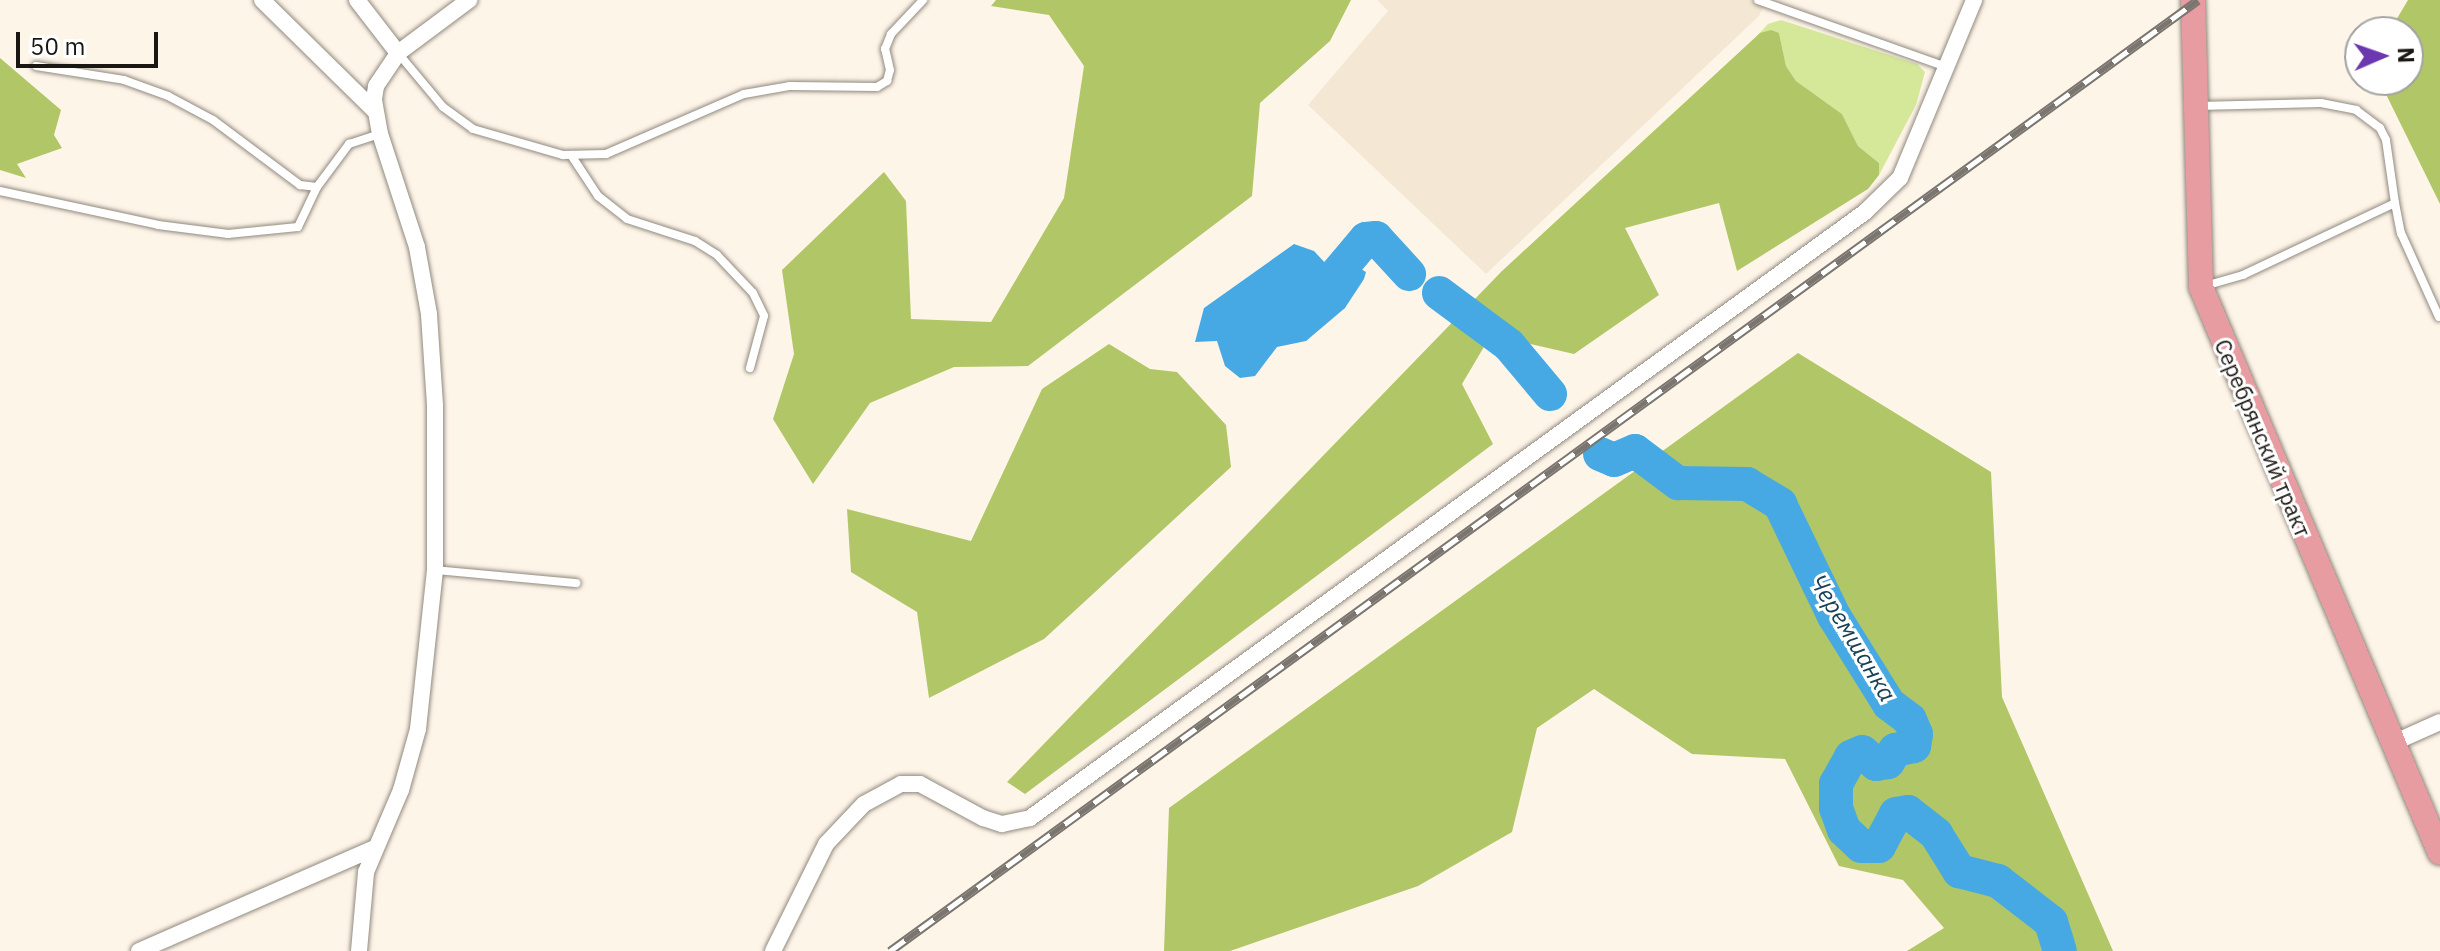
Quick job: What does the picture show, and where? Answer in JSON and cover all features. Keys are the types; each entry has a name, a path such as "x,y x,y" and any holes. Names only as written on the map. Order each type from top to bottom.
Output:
{"main road":[{"name":"Серебрянский тракт","path":"2193,0 2193,106 2201,287 2440,853"}],"street":[{"path":"262,0 375,111"},
{"path":"357,0 398,53"},
{"path":"359,951 358,925 373,849 401,790 418,729 435,570 435,405 429,314 408,213 380,134 375,111 376,86 398,53 469,0"},
{"path":"773,951 826,844 864,804 901,784 920,784 992,821 1030,818 1865,212 1900,178 1943,66 1974,0"},
{"path":"2393,743 2440,722"},
{"path":"139,951 373,849"}],"lane":[{"path":"398,53 455,119 524,145 571,155 626,149 691,113 744,94 790,86 877,87 887,81 890,70 885,49 891,34 923,0"},
{"path":"1758,0 1943,66"},
{"path":"36,66 124,80 168,96 213,120 300,185 317,187"},
{"path":"2193,106 2321,103 2356,110 2374,122 2386,140 2401,233 2439,317"},
{"path":"0,191 158,225 228,234 298,227 317,187 349,144 380,134"},
{"path":"571,155 598,196 627,219 695,241 717,255 753,293 764,316 750,368"},
{"path":"2201,287 2243,275 2395,203"},
{"path":"435,570 576,583"}],"shaded area":[{"path":"1377,0 1766,0 1759,16 1486,274 1308,105 1388,11"}],"green space":[{"path":"996,0 1351,0 1330,41 1260,103 1252,196 1028,366 954,367 870,403 813,484 773,419 794,354 782,270 884,172 906,201 911,319 991,322 1064,198 1084,66 1049,15 991,6"},
{"path":"2408,0 2440,0 2440,204 2387,96 2424,96 2424,16 2398,16"},
{"path":"1781,20 1917,64 1925,72 1916,105 1879,175 1879,163 1858,146 1842,114 1796,81 1786,66 1779,33 1755,38 1768,24"},
{"path":"1771,30 1779,33 1786,66 1796,81 1842,114 1858,146 1879,163 1879,175 1868,189 1737,271 1719,203 1625,228 1659,295 1574,354 1491,335 1462,384 1493,444 1025,794 1007,782 1502,271 1760,33"},
{"path":"0,58 61,110 54,135 62,148 17,164 26,178 0,170"},
{"path":"1109,344 1150,369 1177,372 1226,425 1231,467 1044,639 929,698 917,612 851,572 847,509 971,541 1042,389"},
{"path":"1798,353 1991,472 2002,697 2113,951 1907,951 1944,928 1903,880 1839,866 1785,759 1692,754 1594,689 1537,728 1512,832 1418,886 1230,951 1164,951 1169,808"}],"water":[{"path":"1294,244 1314,251 1327,265 1346,260 1366,272 1364,279 1345,308 1306,341 1277,347 1255,376 1240,378 1225,366 1217,341 1195,342 1204,308"}],"waterway":[{"name":"Черемшанка","path":"1333,278 1366,239 1376,238 1409,274"},
{"name":"Черемшанка","path":"1439,293 1509,345 1550,394"},
{"name":"Черемшанка","path":"1600,454 1614,460 1635,451 1678,483 1747,484 1780,504 1834,616 1889,704 1910,720 1916,734 1914,746 1895,750 1888,762 1876,764 1862,752 1851,757 1836,784 1836,808 1844,830 1861,846 1879,846 1896,814 1908,812 1936,834 1959,871 1998,881 2051,922 2060,951"}],"railway":[{"path":"890,951 2198,0"}]}
